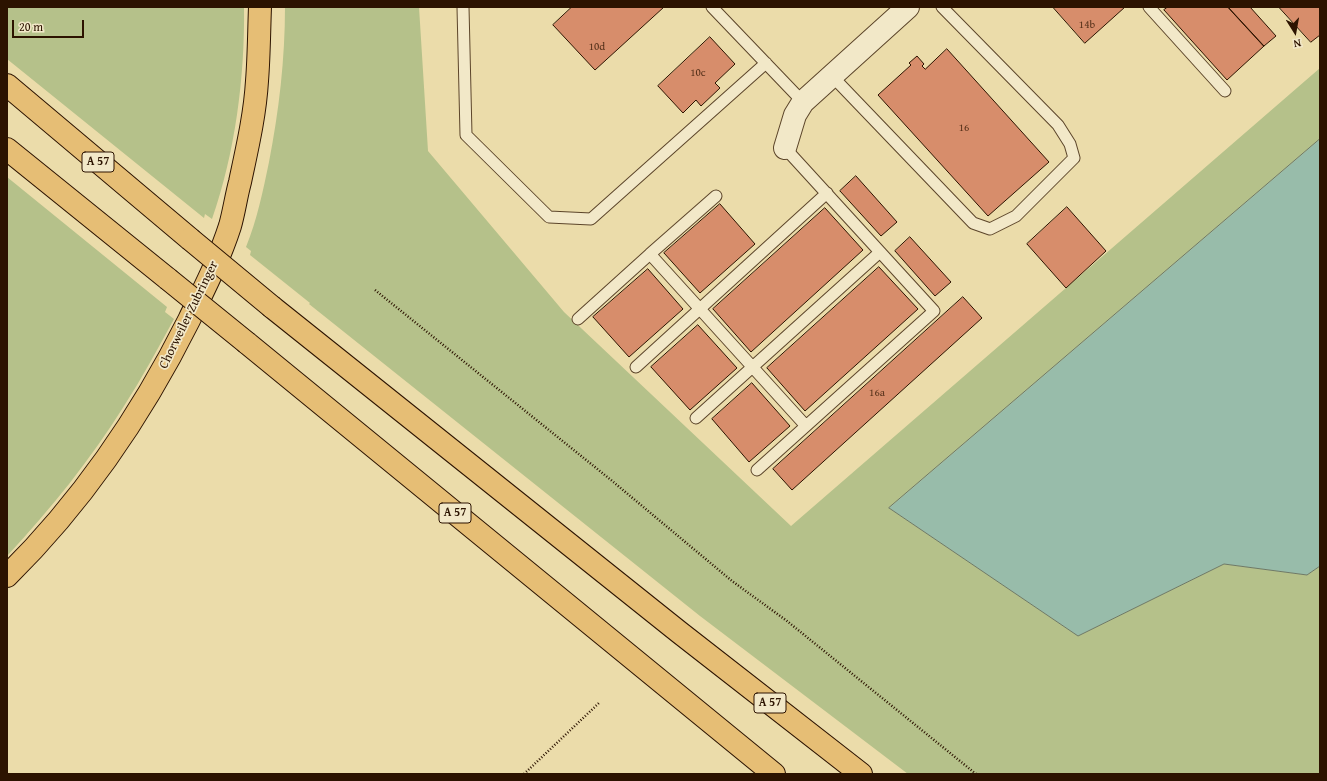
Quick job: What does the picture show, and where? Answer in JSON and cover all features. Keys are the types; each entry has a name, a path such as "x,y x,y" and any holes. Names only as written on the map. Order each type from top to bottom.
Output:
{"highway":[{"name":"Chorweiler Zubringer","path":"7,576 55,524 83,490 138,411 170,358 214,270 230,225 249,141 257,82 260,7"},
{"name":"A 57","path":"7,85 272,306 666,622 861,774"},
{"name":"A 57","path":"7,149 247,343 774,774"}],"street":[{"path":"785,148 795,115 803,102 908,7"}],"lane":[{"path":"463,7 466,135 549,217 591,218 766,63"},
{"path":"712,7 803,102"},
{"path":"832,76 973,223 990,228 1016,216 1074,158 1070,144 1058,125 942,7"},
{"path":"1149,7 1225,91"},
{"path":"757,470 934,311 785,148"},
{"path":"636,367 827,193"},
{"path":"578,319 716,196"},
{"path":"696,418 880,252"},
{"path":"650,254 806,426"}],"path":[{"path":"375,290 611,480 732,581 793,626 976,774"},
{"path":"524,774 600,702"}],"green space":[{"path":"7,7 244,7 243,61 237,115 227,168 212,219 205,214 204,218 7,59"},
{"path":"285,7 419,7 428,151 564,312 791,526 1320,68 1320,139 889,508 1078,636 1224,564 1307,575 1320,566 1320,774 908,774 700,616 309,304 310,303 250,255 251,251 246,247 262,195 273,143 283,65"},
{"path":"7,177 167,307 165,312 174,319 137,385 84,465 39,521 7,556"}],"shaded area":[{"path":"1320,139 1320,566 1307,575 1224,564 1078,636 889,508"}],"building":[{"path":"572,7 664,7 595,70 553,25"},
{"path":"1053,7 1125,7 1085,43"},
{"path":"1168,7 1228,7 1264,46 1227,80 1164,10"},
{"path":"1228,7 1250,7 1276,36 1264,46"},
{"path":"1279,7 1320,7 1320,35 1311,42"},
{"path":"710,37 735,64 715,83 720,88 701,106 696,100 683,113 658,86"},
{"path":"947,49 1049,162 988,216 878,95 911,65 909,63 917,56 924,64 922,66 925,69"},
{"path":"856,176 897,222 881,236 840,191"},
{"path":"720,204 755,244 700,293 664,253"},
{"path":"1067,207 1106,251 1066,288 1027,244"},
{"path":"825,208 863,250 751,352 713,309"},
{"path":"910,237 951,282 935,296 895,251"},
{"path":"879,267 918,309 805,411 767,368"},
{"path":"648,269 683,309 629,357 593,317"},
{"path":"963,297 982,318 792,490 773,469"},
{"path":"698,325 737,368 690,410 651,367"},
{"path":"752,383 790,426 749,462 712,419"}]}
